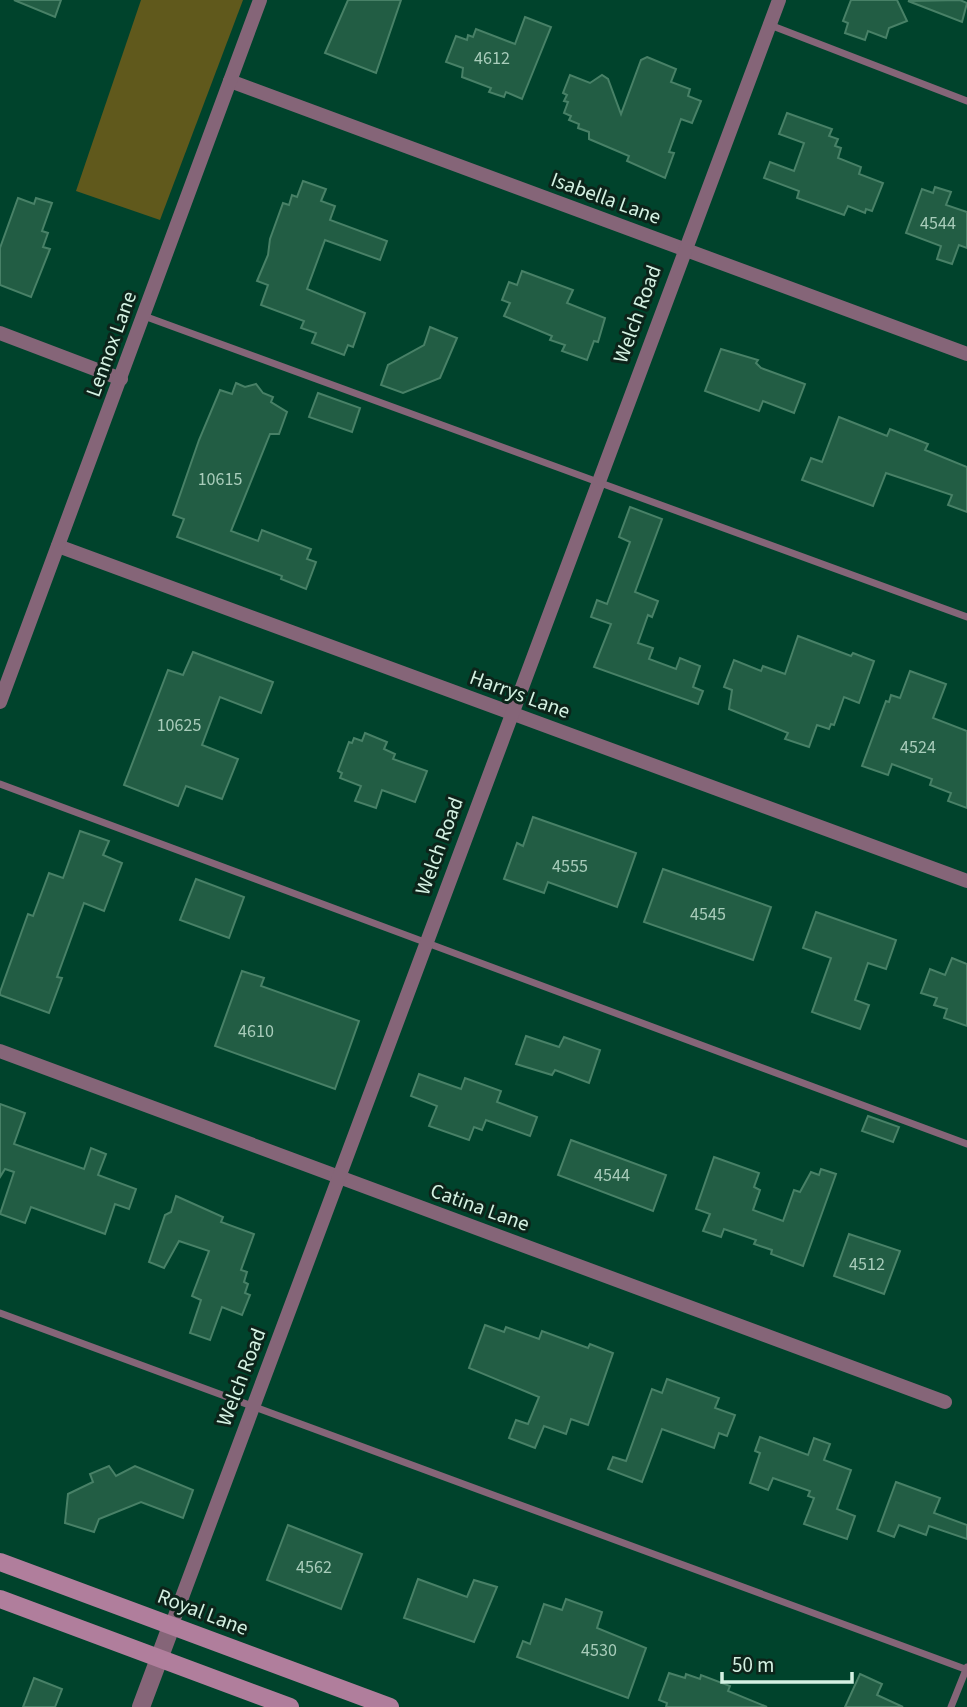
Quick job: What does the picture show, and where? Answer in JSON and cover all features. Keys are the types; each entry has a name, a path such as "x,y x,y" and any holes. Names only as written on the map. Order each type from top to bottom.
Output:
{"main road":[{"name":"Royal Lane","path":"0,1562 390,1707"},
{"path":"0,1599 290,1707"}],"street":[{"name":"Lennox Lane","path":"0,702 260,0"},
{"name":"Welch Road","path":"141,1707 779,0"},
{"name":"Isabella Lane","path":"230,81 967,354"},
{"path":"0,333 121,379"},
{"name":"Harrys Lane","path":"58,546 967,881"},
{"name":"Catina Lane","path":"0,1051 945,1402"}],"lane":[{"path":"770,25 967,101"},
{"path":"144,316 600,480 967,617"},
{"path":"0,784 967,1144"},
{"path":"0,1313 966,1668 951,1707"}],"shaded area":[{"path":"141,0 243,0 160,220 76,191"}],"building":[{"path":"14,0 61,0 55,17"},
{"path":"348,0 401,0 376,73 325,53"},
{"path":"851,0 897,0 907,21 889,28 886,38 868,31 865,40 845,33 848,23 843,21"},
{"path":"960,0 967,3 962,22 908,1"},
{"path":"525,17 551,27 522,99 506,92 504,97 489,92 491,88 462,77 463,68 446,62 456,36 467,40 468,35 473,37 476,29 515,44"},
{"path":"647,57 676,69 671,82 690,89 688,96 701,101 692,123 681,119 669,152 674,153 665,178 627,161 629,156 589,139 589,132 578,128 579,124 569,120 571,116 564,113 568,102 564,101 567,95 563,93 570,75 590,83 602,75 608,79 621,114 641,60"},
{"path":"787,113 832,129 829,136 838,139 835,146 841,148 838,158 861,167 859,174 883,183 872,211 866,209 865,213 848,206 844,215 797,198 799,191 764,178 770,162 794,171 804,143 779,134"},
{"path":"303,181 326,189 321,201 335,206 330,220 387,241 380,260 325,240 307,289 365,313 353,347 348,345 344,355 312,343 316,333 301,328 304,321 261,305 268,285 257,281 268,255 270,239 283,203 289,205 292,195 297,197"},
{"path":"935,187 951,192 946,205 967,212 967,248 959,245 952,264 937,259 941,246 906,233 922,189 933,193"},
{"path":"18,198 34,204 36,198 52,203 42,231 48,233 43,247 50,249 31,297 0,285 0,248"},
{"path":"522,271 573,290 567,303 605,318 598,342 594,341 587,360 562,351 565,345 550,340 552,336 504,316 510,303 502,300 509,282 517,285"},
{"path":"430,327 457,338 440,378 403,393 381,385 388,365 424,345"},
{"path":"721,349 758,360 756,363 761,368 805,384 794,413 763,401 759,411 705,391"},
{"path":"236,383 245,387 256,384 263,393 273,397 271,402 287,412 279,434 270,434 231,531 258,541 262,530 311,549 307,559 316,562 306,589 281,579 282,576 177,537 184,519 173,515 199,440 220,390 232,394"},
{"path":"318,393 360,408 352,432 309,417"},
{"path":"839,417 887,436 890,429 928,444 925,450 967,467 967,512 948,505 952,495 886,473 873,506 802,480 811,458 822,462"},
{"path":"630,507 662,519 635,592 658,601 652,617 648,615 638,643 653,648 649,659 676,669 680,658 700,666 693,687 703,691 698,704 594,667 611,624 591,617 597,600 607,604 630,542 619,537"},
{"path":"798,636 851,656 853,653 874,661 859,703 844,697 834,725 831,724 829,729 817,725 809,747 785,739 788,733 729,709 732,690 724,687 734,660 761,671 763,666 785,674"},
{"path":"193,652 273,682 261,713 220,697 202,745 238,759 222,799 186,786 178,806 124,785 168,670 183,675"},
{"path":"910,671 946,684 933,718 967,731 967,808 948,801 951,793 930,785 932,779 892,764 888,775 862,766 886,701 889,702 891,695 900,698"},
{"path":"365,733 387,742 384,749 395,754 393,759 427,771 415,802 382,790 376,808 355,801 361,786 340,778 342,773 338,771 349,742 352,743 354,738 362,741"},
{"path":"533,817 636,853 617,907 548,882 544,893 504,879 517,843 523,846"},
{"path":"80,831 109,841 103,855 122,863 104,911 84,903 57,977 62,978 49,1013 0,995 0,992 28,914 33,916 49,873 63,878"},
{"path":"663,869 771,907 753,960 644,922"},
{"path":"196,879 244,897 229,938 180,920"},
{"path":"816,912 896,940 886,969 868,963 855,1000 869,1005 860,1029 812,1012 831,958 803,948"},
{"path":"952,958 967,964 967,1026 944,1018 947,1009 934,1005 937,998 921,993 930,969 945,975"},
{"path":"242,971 264,978 261,986 359,1021 335,1089 215,1046"},
{"path":"526,1036 559,1047 564,1037 600,1050 589,1083 555,1070 552,1075 516,1064"},
{"path":"419,1074 461,1089 465,1078 501,1091 497,1102 537,1117 530,1136 486,1120 482,1130 474,1127 469,1140 429,1126 437,1106 411,1096"},
{"path":"0,1104 25,1113 14,1144 84,1169 91,1148 106,1154 98,1175 136,1189 129,1209 115,1204 105,1234 31,1207 25,1223 0,1214 14,1172 5,1169 0,1177"},
{"path":"868,1116 899,1127 893,1142 862,1131"},
{"path":"571,1140 666,1175 653,1211 558,1175"},
{"path":"714,1157 759,1173 754,1187 760,1190 753,1210 783,1221 794,1190 800,1192 811,1172 819,1175 821,1169 836,1174 803,1266 771,1254 772,1250 754,1244 756,1240 724,1229 721,1237 703,1231 710,1214 696,1209"},
{"path":"176,1196 223,1217 221,1222 254,1234 241,1270 247,1272 244,1282 248,1284 245,1293 250,1295 242,1315 222,1307 210,1340 190,1333 201,1300 192,1296 209,1251 179,1241 164,1268 149,1262 165,1215 171,1212"},
{"path":"849,1234 900,1251 884,1294 834,1276"},
{"path":"485,1325 504,1332 506,1327 539,1339 542,1331 588,1348 590,1344 613,1353 588,1425 571,1419 566,1434 544,1426 535,1448 509,1438 516,1420 528,1424 539,1397 469,1368"},
{"path":"667,1379 719,1398 715,1408 735,1415 727,1436 719,1433 714,1448 662,1429 642,1482 608,1469 613,1457 626,1461 652,1389 662,1393"},
{"path":"760,1437 808,1455 814,1438 830,1444 824,1460 851,1470 837,1509 855,1516 847,1539 804,1524 814,1498 808,1496 810,1491 773,1478 768,1490 750,1483 760,1453 755,1451"},
{"path":"109,1466 116,1476 135,1466 193,1490 183,1518 141,1502 99,1519 94,1532 65,1523 68,1494 93,1482 90,1474"},
{"path":"896,1482 940,1498 934,1513 967,1525 967,1539 929,1526 926,1535 899,1525 894,1537 878,1531"},
{"path":"288,1525 362,1554 341,1609 267,1580"},
{"path":"418,1579 467,1597 474,1580 497,1587 474,1642 404,1618"},
{"path":"566,1599 602,1612 597,1628 646,1648 628,1698 517,1657 523,1641 530,1644 544,1604 562,1610"},
{"path":"669,1673 685,1678 686,1674 700,1679 701,1675 730,1686 728,1691 767,1707 666,1707 667,1703 659,1700"},
{"path":"860,1674 882,1684 877,1695 903,1707 845,1707"},
{"path":"34,1678 62,1689 55,1707 23,1707"}]}
